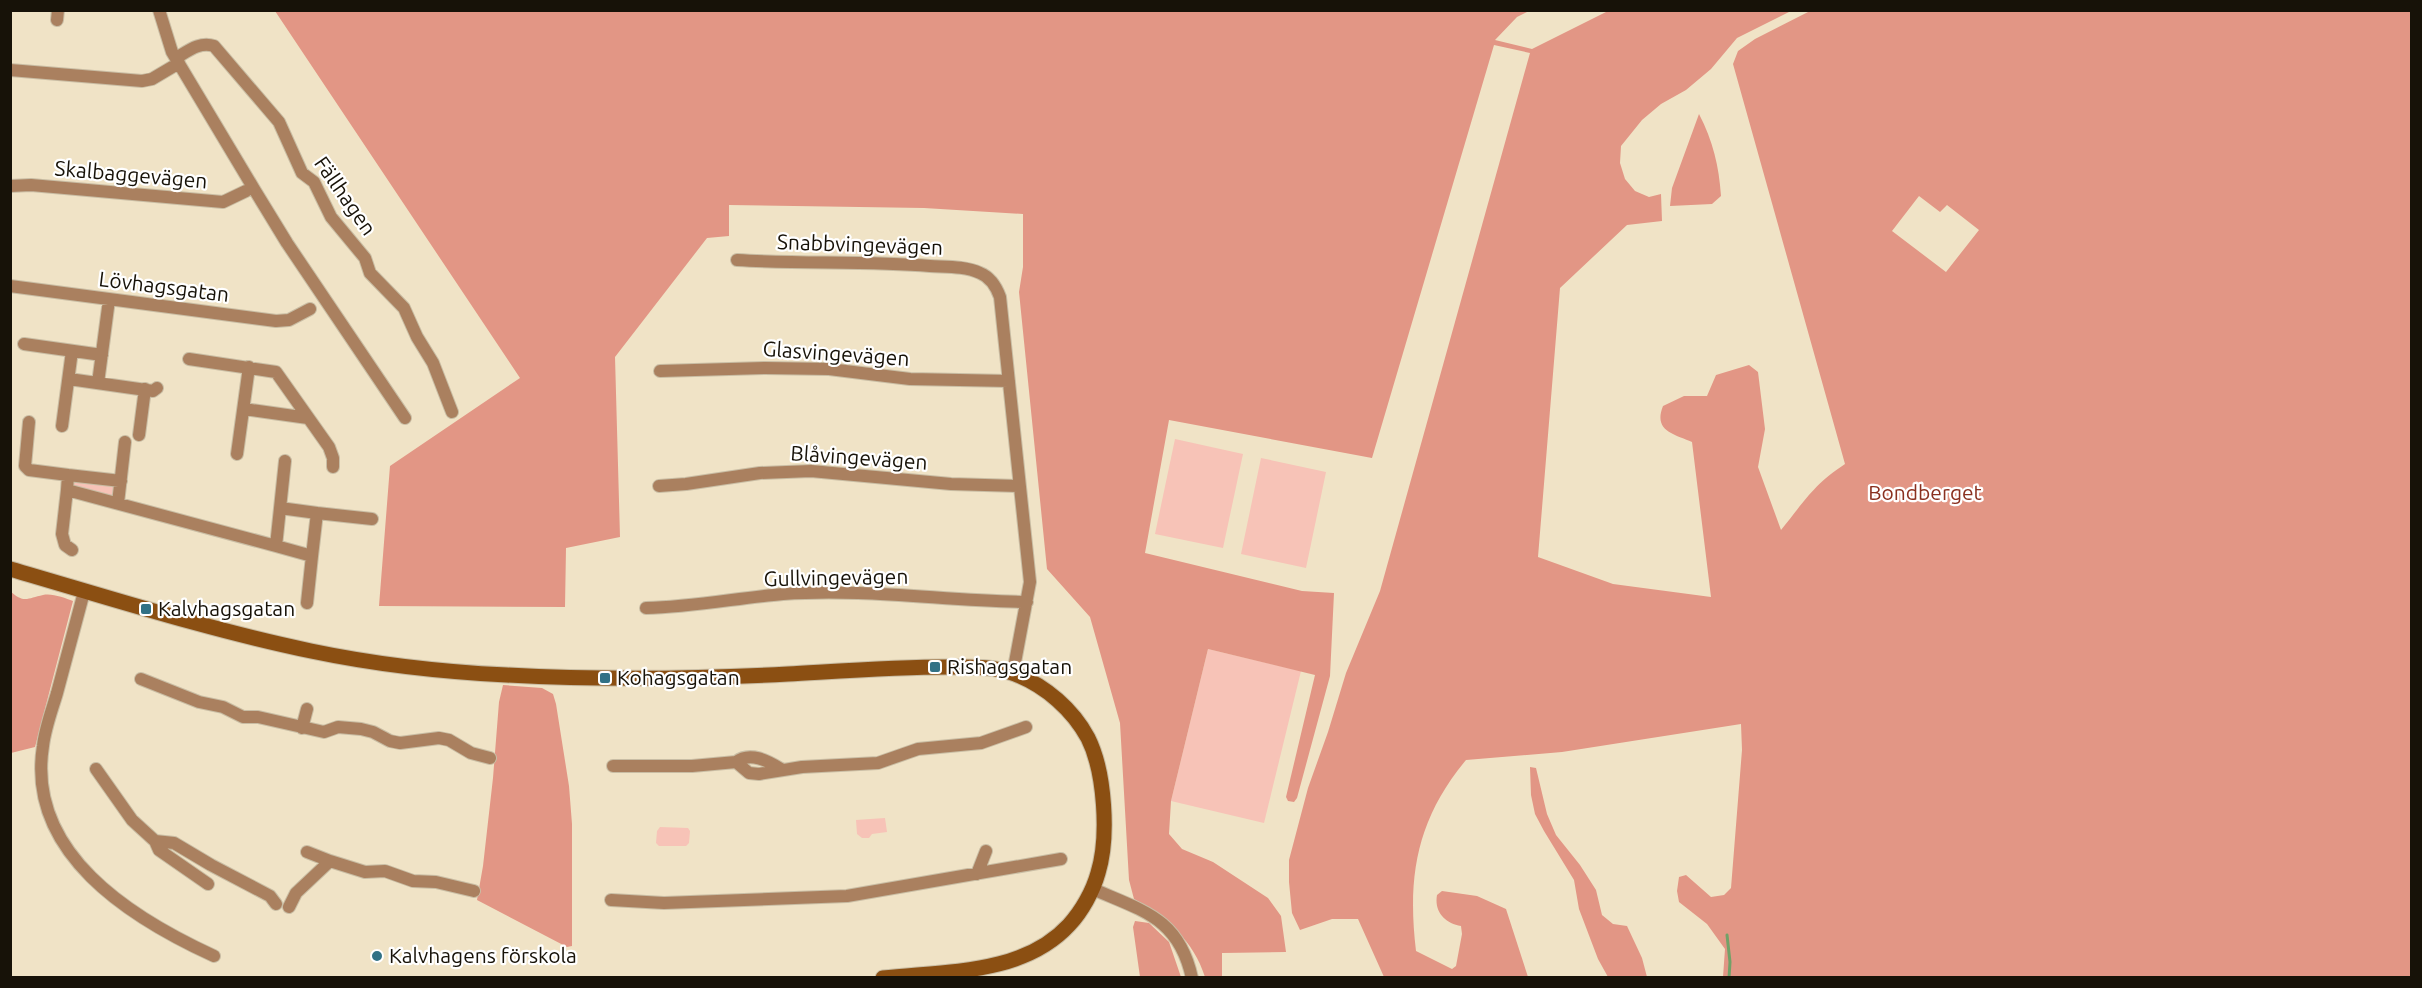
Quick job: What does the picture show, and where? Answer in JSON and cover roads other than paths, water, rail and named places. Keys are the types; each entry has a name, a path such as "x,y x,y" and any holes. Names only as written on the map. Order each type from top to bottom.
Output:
{"street":[{"path":"159,10 178,61 287,243 405,418"},
{"name":"Fällhagen","path":"10,70 152,80 197,46 205,44 214,46 279,122 303,173 314,182 331,218 365,258 370,273 404,308 417,337 433,363 452,412"},
{"name":"Skalbaggevägen","path":"10,186 31,185 211,202 223,202 246,191"},
{"name":"Snabbvingevägen","path":"737,260 898,263 970,269 982,274 991,280 1000,297 1009,381"},
{"name":"Lövhagsgatan","path":"10,286 276,321 289,321 310,309"},
{"path":"98,383 109,300"},
{"path":"24,344 102,355"},
{"path":"63,426 72,351"},
{"path":"189,359 272,370 278,374 331,451 333,467"},
{"path":"237,454 249,367"},
{"name":"Glasvingevägen","path":"660,371 830,369 910,378 1009,381"},
{"path":"69,379 151,389 139,435"},
{"path":"1009,381 1030,582 1013,673"},
{"path":"244,409 308,418"},
{"path":"28,422 25,466 29,470 121,481"},
{"path":"118,503 125,442"},
{"path":"276,546 285,461"},
{"name":"Blåvingevägen","path":"659,486 760,473 811,471 951,484 1020,486"},
{"path":"68,475 63,540 65,545 72,550"},
{"path":"67,490 312,556"},
{"path":"280,508 372,519"},
{"path":"307,603 317,513"},
{"path":"10,569 236,634 353,659 459,672 681,678 914,667 982,667 1013,673 1050,694 1073,716 1096,758 1101,789 1103,847 1100,869 1093,889 1069,925 1050,942 1030,954 992,965 883,978"},
{"path":"84,592 43,745 44,795 50,816 61,841 74,861 92,879 119,902 214,956"},
{"name":"Gullvingevägen","path":"646,608 669,608 783,594 886,593 961,601 1027,602"},
{"path":"141,679 199,702 224,707 243,717 258,717 324,732 338,728 361,729 400,743 439,738 448,740 471,753 490,758"},
{"path":"302,728 307,709"},
{"path":"613,766 692,766 736,762 749,773 759,774 781,769 886,762 918,750 981,743 1026,727"},
{"path":"96,769 132,820 155,841 159,850 208,884"},
{"path":"155,841 174,843 270,896 276,904"},
{"path":"977,874 986,851"},
{"path":"308,852 365,872 385,872 413,881 436,882 474,891"},
{"path":"611,900 664,903 847,896 1061,859"},
{"path":"289,907 296,893 330,861"},
{"path":"1093,889 1167,926 1179,940 1188,958 1192,978"}],"waterway":[{"path":"1727,935 1729,978"}],"place":[{"name":"Kalvhagsgatan","path":"146,609"},
{"name":"Rishagsgatan","path":"935,667"},
{"name":"Kohagsgatan","path":"605,678"},
{"name":"Kalvhagens förskola","path":"377,956"}],"park label":[{"name":"Bondberget","path":"1925,493"}]}
